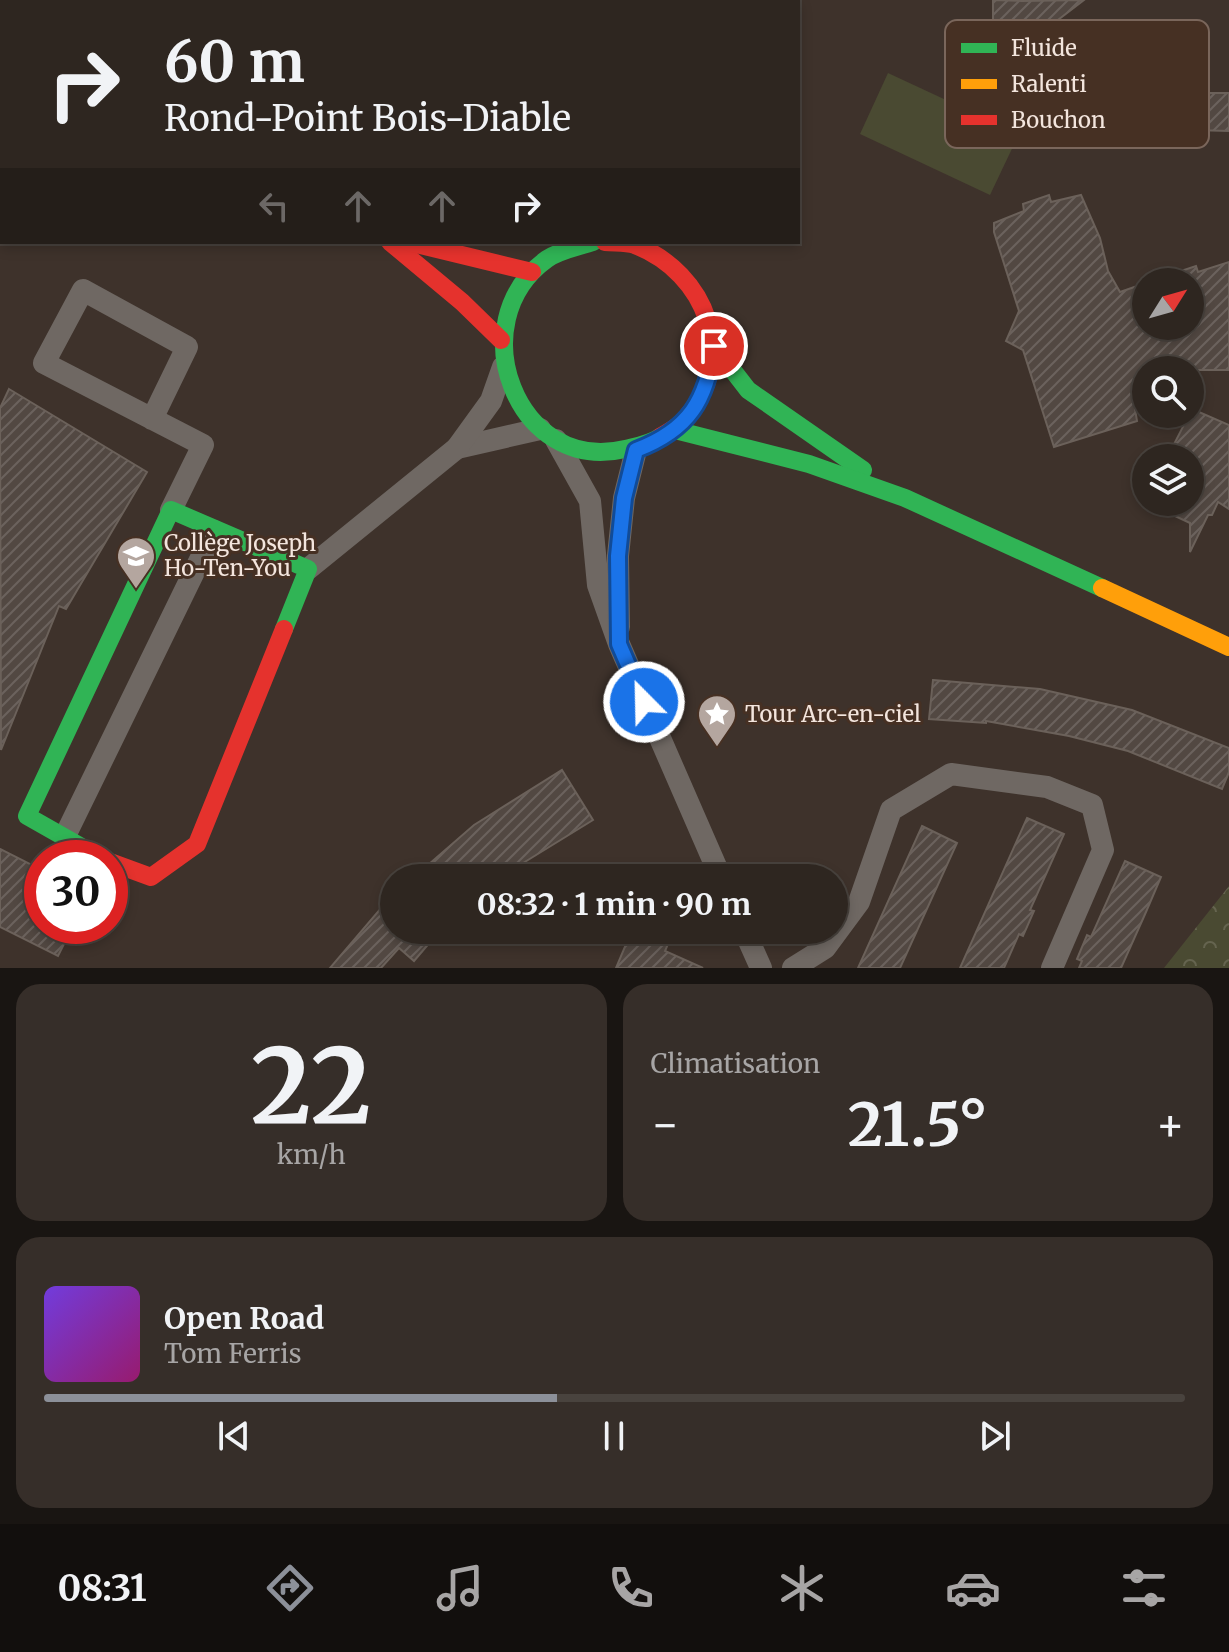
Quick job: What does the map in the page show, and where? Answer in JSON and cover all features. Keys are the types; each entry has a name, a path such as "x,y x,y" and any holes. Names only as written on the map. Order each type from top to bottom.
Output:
{"main road":[{"path":"392,244 462,302 501,340"},
{"path":"416,244 532,272"},
{"path":"580,244 560,247 532,272 510,303 501,340 503,367 516,401 548,434 595,453 636,450 675,430 696,406 710,378 714,346 708,311 690,281 664,258 634,244"},
{"path":"714,346 748,390 905,498"},
{"path":"675,430 809,464 905,498 1229,647"},
{"path":"72,840 27,816 171,510 308,569 197,844 151,877 128,869"}],"street":[{"path":"152,419 187,347 83,290 44,363 152,419 203,445 171,510"},
{"path":"308,569 457,448 491,401 503,367"},
{"path":"457,448 548,434 590,501 598,585 619,644 715,864"},
{"path":"619,644 618,556 624,498 636,450"},
{"path":"65,836 214,531"},
{"path":"793,968 825,948 859,902 891,810 951,774 1047,787 1092,805 1103,850 1052,968"},
{"path":"750,944 761,968"}],"green space":[{"path":"888,73 945,100 945,148 1012,148 990,195 860,134"},
{"path":"1229,886 1229,968 1164,968"}],"building":[{"path":"993,0 1084,0 1058,20 993,20"},
{"path":"1209,93 1229,93 1229,131 1209,130"},
{"path":"1049,195 1051,202 1081,195 1100,238 1108,271 1120,292 1132,288 1132,340 1204,340 1204,270 1229,262 1229,370 1204,370 1204,356 1132,356 1132,423 1054,447 1023,350 1006,341 1019,311 994,232 994,223 1024,211 1023,204"},
{"path":"9,389 147,472 66,609 59,606 1,750 0,408"},
{"path":"1204,414 1229,425 1229,509 1218,502 1190,552 1190,523 1175,516 1204,516 1204,444 1174,444 1182,428 1204,428"},
{"path":"933,680 1040,689 1132,710 1229,748 1229,772 1222,789 1128,751 1069,736 986,721 929,719"},
{"path":"562,770 593,820 522,864 429,864 474,825"},
{"path":"1027,818 1064,834 1030,910 1034,911 1023,936 1019,934 1004,968 960,968"},
{"path":"922,826 957,843 900,968 858,968"},
{"path":"0,849 24,861 24,939 0,927"},
{"path":"1125,861 1161,877 1146,912 1121,968 1079,968 1082,961 1077,959 1087,935 1091,937"},
{"path":"380,909 380,944 428,944 414,961 399,948 381,968 330,968"},
{"path":"34,944 64,944 58,956"},
{"path":"626,944 668,944 665,951 703,968 616,968"}],"traffic: fast":[{"path":"586,244 547,259 521,286 507,319 505,354 512,387 530,417 555,439 587,451 625,449 660,437"},
{"path":"714,346 748,390 863,470"},
{"path":"675,430 809,464 905,498 1102,588"},
{"path":"69,840 27,816 171,510 308,569 284,629"}],"traffic: slow":[{"path":"1102,588 1229,647"}],"traffic: jam":[{"path":"392,244 462,302 501,340"},
{"path":"416,244 532,272"},
{"path":"630,244 660,258 681,275 697,296 707,320 712,345 710,370 701,395 683,422 660,437"},
{"path":"128,869 151,877 197,844 284,629"}],"place":[{"name":"Collège Joseph Ho-Ten-You","path":"136,590"},
{"name":"Tour Arc-en-ciel","path":"717,748"}],"route":[{"path":"644,702 619,644 618,556 624,498 636,450 675,430 696,406 710,378 714,346"}]}
